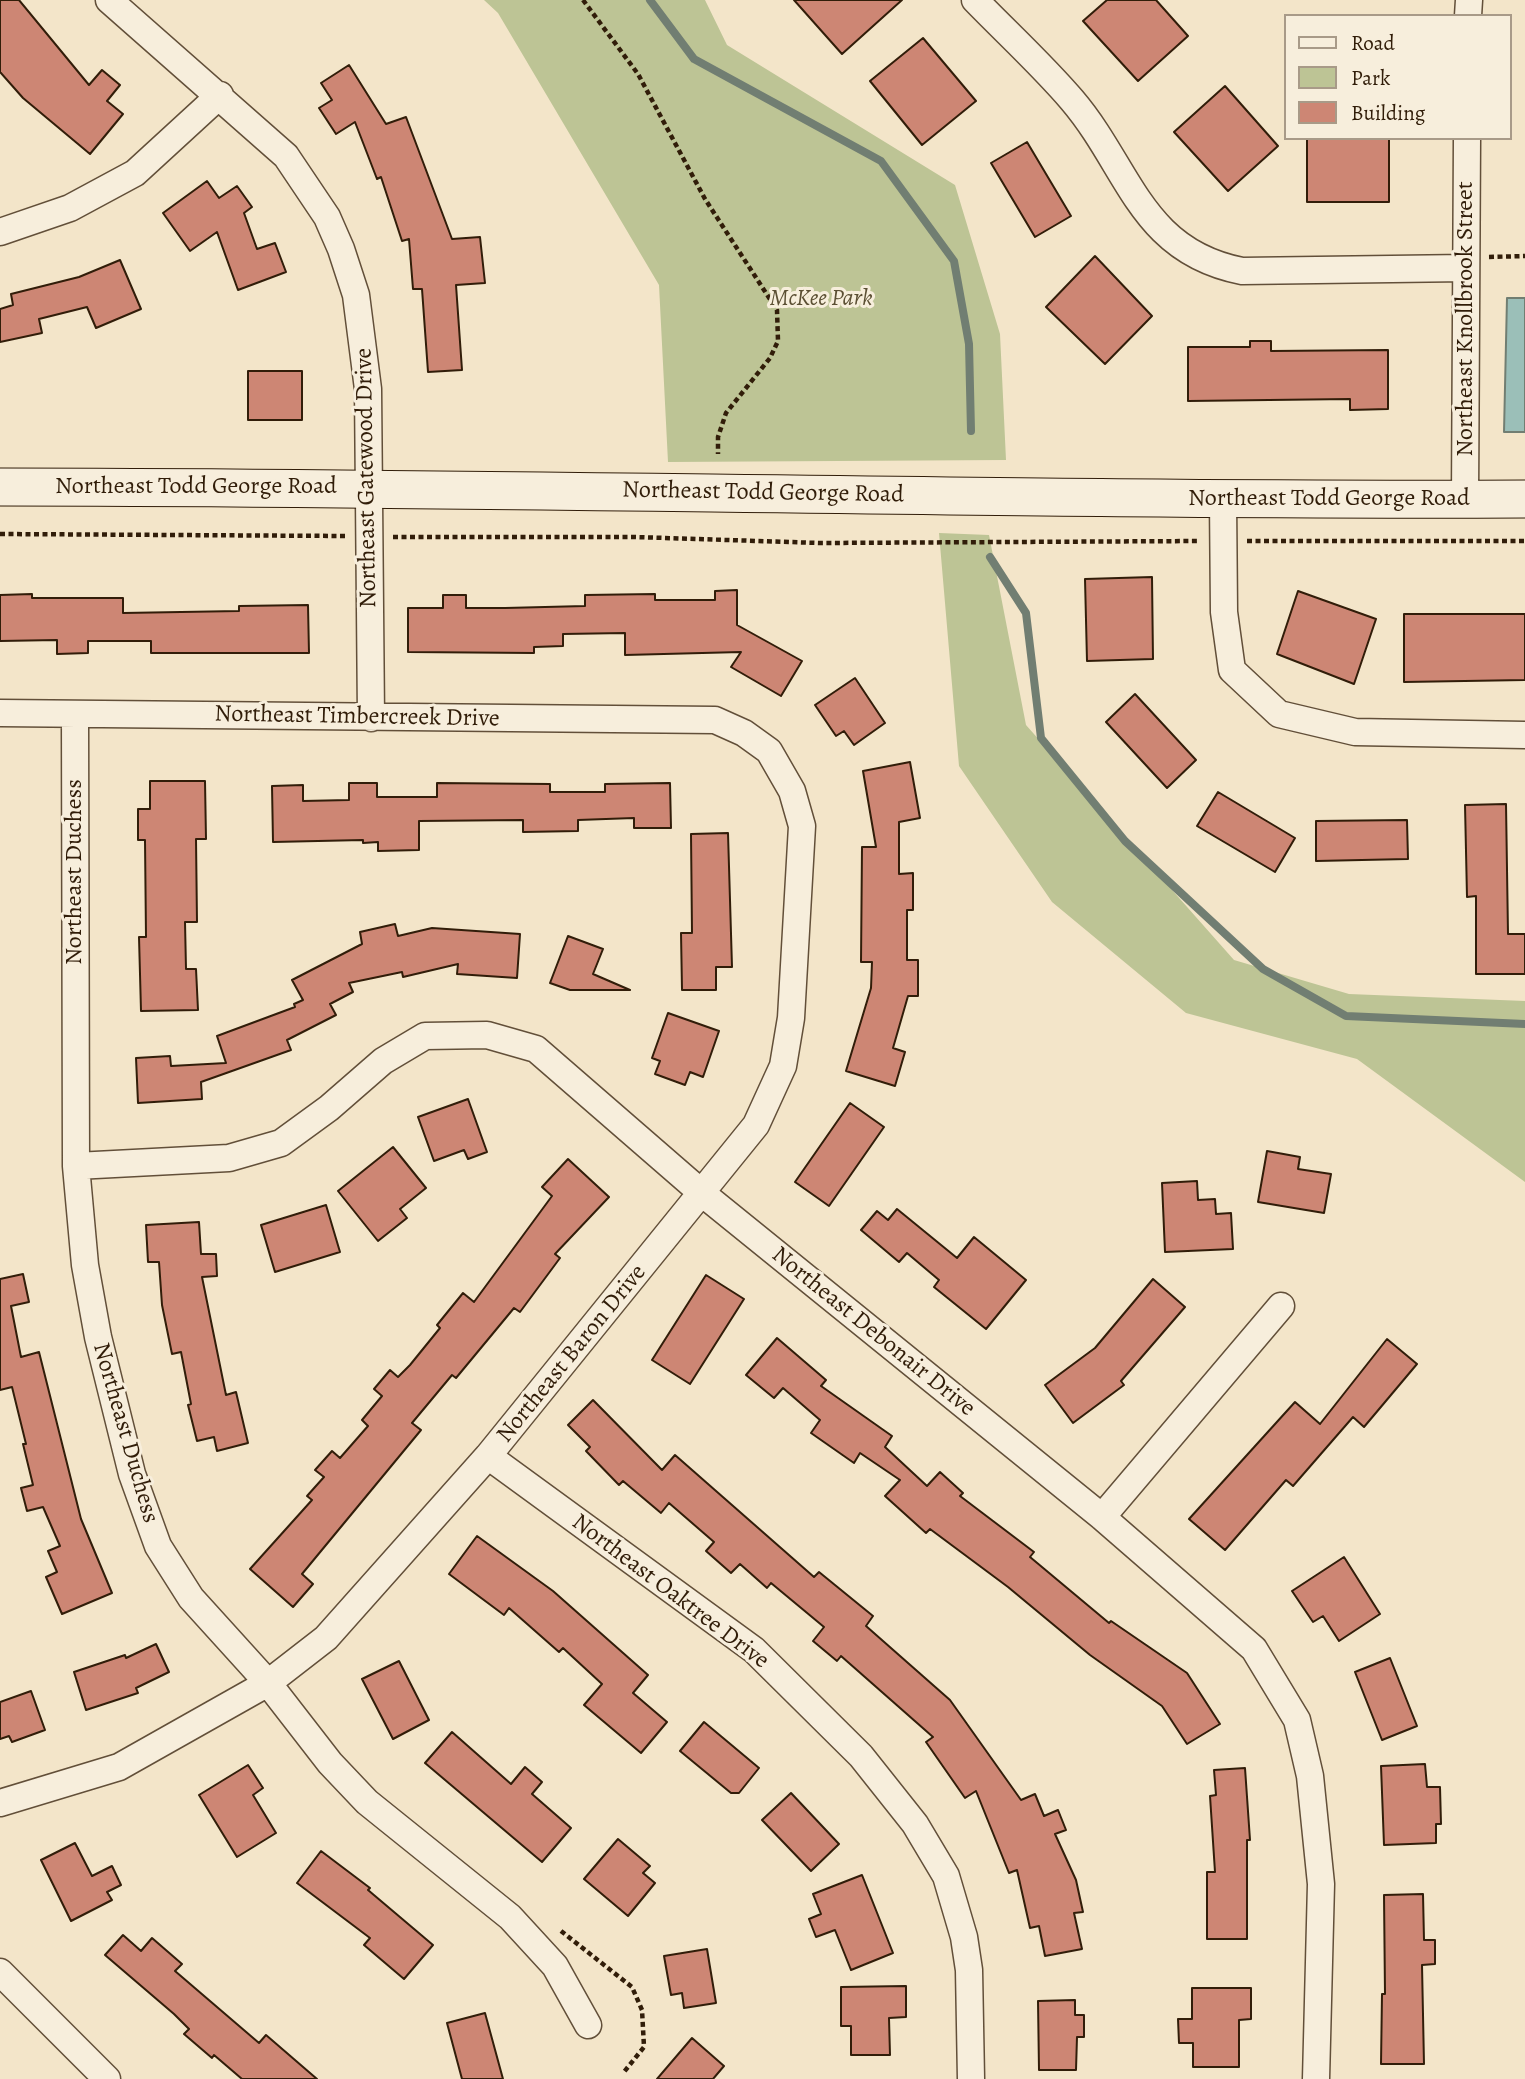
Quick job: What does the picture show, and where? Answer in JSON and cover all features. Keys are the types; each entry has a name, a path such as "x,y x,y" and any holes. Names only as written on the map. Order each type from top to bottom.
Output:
{"main road":[{"name":"Northeast Todd George Road","path":"0,487 370,487 1223,500 1525,499"}],"street":[{"name":"Northeast Gatewood Drive","path":"109,0 220,95 286,156 327,217 341,249 356,295 363,336 370,487 385,541 371,718"},
{"path":"975,0 1073,101 1147,214 1173,242 1189,253 1214,265 1242,271 1475,262"},
{"path":"0,232 70,208 135,173 220,95"},
{"name":"Northeast Knollbrook Street","path":"1465,499 1475,262 1467,140"},
{"path":"1223,500 1224,612 1232,670 1279,714 1355,733 1525,735"},
{"name":"Northeast Timbercreek Drive","path":"0,713 715,720"},
{"name":"Northeast Duchess","path":"75,714 76,1166 85,1265 97,1337 132,1474 158,1546 191,1598 268,1683 330,1763 367,1802 510,1917 555,1966 588,2025"},
{"name":"Northeast Baron Drive","path":"0,1803 119,1767 268,1683 326,1638 488,1456 704,1194 756,1125 783,1066 790,1018 802,865 802,826 795,803 769,751 744,733 715,720"},
{"name":"Northeast Debonair Drive","path":"76,1166 229,1158 281,1143 329,1108 383,1061 425,1037 487,1035 536,1049 704,1194 1102,1517 1254,1649 1297,1720 1310,1776 1321,1884 1316,2079"},
{"path":"1102,1517 1281,1306"},
{"name":"Northeast Oaktree Drive","path":"488,1456 754,1650 861,1756 915,1824 946,1876 964,1937 969,1970 971,2079"},
{"path":"0,1972 107,2079"}],"path":[{"path":"583,0 638,74 705,199 777,310 778,341 770,358 726,413 718,437 718,454"},
{"path":"1475,262 1525,256"},
{"path":"0,534 385,541 661,538 820,543 1525,541"}],"green space":[{"name":"McKee Park","path":"484,0 705,0 727,45 955,185 1000,334 1006,460 668,462 659,285 498,13"},
{"path":"939,533 989,535 1026,725 1234,960 1349,994 1525,1001 1525,1182 1357,1059 1186,1013 1052,902 959,766"}],"water":[{"path":"1507,298 1525,298 1525,432 1504,432"}],"building":[{"path":"0,0 19,0 89,85 102,70 120,85 107,101 123,114 90,154 23,98 0,72"},
{"path":"794,0 902,0 842,54"},
{"path":"1107,0 1156,0 1188,36 1138,81 1083,21"},
{"path":"923,38 976,101 922,145 870,81"},
{"path":"349,65 386,124 406,117 452,239 480,237 485,283 456,285 462,370 428,372 422,289 413,289 409,239 402,241 381,177 377,179 355,122 336,134 319,108 332,100 321,83"},
{"path":"1225,86 1278,146 1228,191 1174,132"},
{"path":"1307,140 1389,140 1389,202 1307,202"},
{"path":"1027,142 1071,216 1035,237 991,163"},
{"path":"207,181 219,198 237,186 252,207 244,213 257,249 275,243 286,272 238,290 217,232 190,251 163,213"},
{"path":"1095,256 1152,316 1105,364 1046,307"},
{"path":"120,260 141,309 96,328 87,307 39,319 42,333 0,342 0,309 13,305 11,294 79,277"},
{"path":"1250,341 1271,341 1271,351 1388,350 1388,409 1350,410 1350,399 1188,401 1188,347 1250,347"},
{"path":"248,371 302,371 302,420 248,420"},
{"path":"1152,577 1153,659 1087,661 1085,579"},
{"path":"737,590 737,625 802,661 781,696 731,667 741,652 625,655 625,633 563,634 563,646 534,647 534,653 408,652 408,608 443,608 443,595 466,595 466,608 505,608 585,606 585,595 655,594 655,600 715,600 715,591"},
{"path":"1298,591 1376,619 1354,684 1277,654"},
{"path":"32,594 32,598 123,598 123,613 239,611 239,606 308,605 309,653 151,653 151,641 88,641 88,653 57,654 57,640 0,641 0,595"},
{"path":"1404,614 1525,614 1525,680 1404,682"},
{"path":"855,678 885,723 854,745 844,731 836,736 815,705"},
{"path":"1135,694 1196,760 1167,788 1106,722"},
{"path":"910,762 920,818 899,822 899,874 913,873 913,910 907,910 907,960 918,960 918,996 908,996 893,1048 905,1052 895,1086 846,1071 871,988 872,962 861,962 862,847 876,847 863,771"},
{"path":"150,781 205,781 206,839 196,839 197,922 185,922 186,969 196,969 198,1010 141,1011 139,937 146,937 145,840 138,840 138,809 150,809"},
{"path":"349,783 377,783 377,797 437,797 437,783 550,784 550,792 605,792 605,784 670,783 671,828 634,828 634,818 578,820 578,831 523,832 523,820 419,821 419,850 378,851 378,842 363,843 363,840 273,842 272,786 303,785 303,801 349,800"},
{"path":"1218,792 1295,838 1275,872 1197,826"},
{"path":"1506,804 1508,934 1525,934 1525,974 1476,974 1476,896 1467,897 1465,805"},
{"path":"1407,820 1408,859 1316,861 1316,821"},
{"path":"728,833 732,967 716,967 716,990 682,990 681,933 692,933 691,834"},
{"path":"395,924 398,936 432,928 520,934 517,978 457,974 458,964 403,977 402,972 349,983 353,992 330,1004 336,1015 287,1040 291,1050 201,1082 202,1099 138,1103 136,1058 170,1056 171,1066 226,1063 217,1036 295,1007 294,1004 303,1000 292,980 362,944 360,932"},
{"path":"568,936 603,949 593,974 630,990 570,990 550,983"},
{"path":"668,1013 719,1031 703,1077 690,1072 685,1085 655,1074 660,1061 652,1058"},
{"path":"468,1099 487,1152 468,1159 464,1150 434,1161 418,1117"},
{"path":"850,1103 884,1127 829,1206 795,1182"},
{"path":"393,1147 426,1188 400,1209 407,1218 378,1241 338,1191"},
{"path":"1267,1151 1300,1157 1298,1169 1331,1174 1324,1213 1258,1202"},
{"path":"568,1159 609,1197 555,1254 560,1258 520,1312 514,1308 456,1378 452,1375 412,1423 421,1430 302,1574 313,1584 293,1607 250,1569 312,1500 307,1496 324,1477 315,1470 332,1451 340,1458 368,1426 362,1420 382,1396 374,1389 390,1370 398,1377 410,1365 440,1328 437,1325 463,1293 474,1302 552,1196 542,1187"},
{"path":"1197,1181 1198,1200 1215,1199 1216,1214 1231,1213 1233,1249 1165,1252 1162,1183"},
{"path":"326,1205 340,1252 275,1272 261,1225"},
{"path":"897,1209 957,1258 974,1237 1026,1280 986,1329 934,1287 939,1280 907,1253 899,1262 861,1230 877,1211 888,1220"},
{"path":"199,1222 201,1254 216,1254 217,1276 202,1277 226,1395 236,1392 248,1443 217,1451 214,1437 197,1441 188,1405 191,1404 181,1352 172,1354 162,1305 159,1262 148,1262 146,1225"},
{"path":"23,1274 29,1302 11,1306 21,1357 39,1352 81,1519 112,1593 62,1614 46,1577 57,1572 48,1551 60,1546 43,1507 27,1511 21,1488 33,1485 23,1444 26,1444 12,1387 0,1390 0,1279"},
{"path":"706,1275 744,1299 690,1384 652,1360"},
{"path":"1153,1279 1185,1307 1121,1381 1124,1385 1073,1423 1045,1385 1095,1348"},
{"path":"777,1338 826,1380 821,1386 892,1436 885,1447 927,1486 940,1472 963,1493 960,1496 1034,1552 1030,1557 1109,1623 1111,1621 1187,1673 1220,1724 1187,1744 1162,1706 1090,1655 1008,1587 930,1529 926,1533 885,1496 900,1480 860,1453 854,1463 811,1433 820,1420 783,1388 774,1398 746,1375"},
{"path":"1387,1339 1417,1364 1364,1427 1353,1417 1293,1486 1286,1480 1225,1550 1189,1519 1295,1402 1320,1424"},
{"path":"593,1400 662,1470 675,1455 814,1577 819,1572 873,1616 866,1626 950,1700 1021,1800 1035,1794 1044,1816 1058,1810 1066,1830 1055,1834 1076,1880 1083,1912 1074,1913 1082,1949 1045,1956 1039,1926 1030,1928 1017,1870 1009,1873 976,1791 965,1798 926,1742 933,1737 841,1656 837,1661 813,1641 824,1627 771,1583 767,1588 740,1564 731,1573 706,1551 714,1542 669,1503 661,1513 623,1481 619,1485 586,1451 590,1447 568,1425"},
{"path":"477,1536 553,1591 648,1675 633,1693 667,1722 641,1753 584,1705 602,1684 563,1648 559,1652 509,1608 504,1615 449,1574"},
{"path":"1344,1557 1380,1614 1339,1641 1323,1616 1313,1622 1292,1591"},
{"path":"156,1644 169,1672 136,1688 138,1693 86,1710 74,1672 125,1655 126,1658"},
{"path":"1390,1658 1417,1726 1382,1740 1355,1672"},
{"path":"399,1661 429,1720 393,1739 362,1679"},
{"path":"31,1691 45,1730 12,1742 9,1736 0,1739 0,1702"},
{"path":"704,1722 759,1768 739,1793 731,1793 680,1751"},
{"path":"452,1732 511,1784 525,1767 542,1782 532,1794 571,1828 542,1862 425,1763"},
{"path":"1425,1764 1427,1787 1440,1787 1441,1824 1436,1824 1436,1843 1384,1845 1381,1766"},
{"path":"248,1765 263,1788 253,1795 276,1833 237,1857 199,1795"},
{"path":"1245,1768 1250,1840 1247,1840 1247,1939 1207,1939 1207,1872 1215,1872 1210,1796 1216,1795 1214,1770"},
{"path":"791,1793 839,1844 811,1871 762,1820"},
{"path":"618,1839 650,1866 643,1873 655,1883 628,1916 584,1879"},
{"path":"75,1843 92,1876 112,1866 121,1885 107,1892 112,1900 71,1921 41,1860"},
{"path":"321,1851 370,1888 368,1890 433,1945 404,1979 364,1945 370,1938 297,1883"},
{"path":"862,1875 893,1953 851,1970 835,1930 816,1937 809,1919 821,1914 813,1894"},
{"path":"1423,1894 1424,1940 1435,1940 1435,1964 1422,1965 1424,2064 1381,2064 1382,1994 1385,1994 1384,1895"},
{"path":"123,1935 141,1951 152,1938 182,1964 175,1971 259,2043 266,2035 317,2079 242,2079 214,2055 212,2058 184,2034 189,2029 174,2014 105,1955"},
{"path":"707,1949 716,2003 684,2008 682,1993 671,1995 664,1956"},
{"path":"906,1986 906,2017 889,2018 890,2055 851,2055 851,2026 841,2026 841,1987"},
{"path":"1192,1988 1251,1988 1251,2019 1239,2020 1239,2067 1193,2067 1193,2043 1179,2043 1178,2019 1192,2019"},
{"path":"1075,2000 1075,2015 1084,2015 1084,2037 1077,2037 1076,2070 1039,2070 1038,2001"},
{"path":"485,2013 503,2079 462,2079 447,2023"},
{"path":"692,2038 724,2066 713,2079 657,2079"}],"waterway":[{"path":"650,0 694,59 881,161 954,261 969,344 971,431"},
{"path":"990,557 1026,613 1041,738 1125,841 1263,969 1346,1016 1525,1024"}]}
